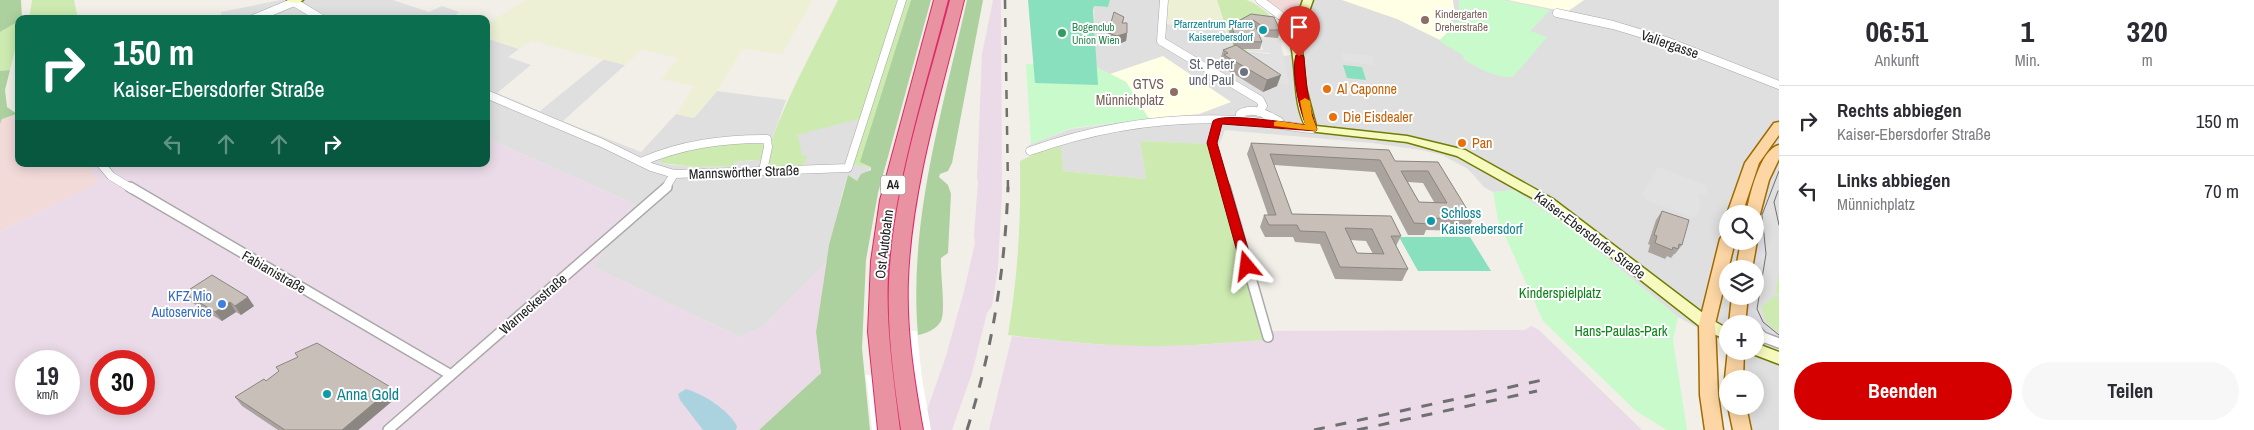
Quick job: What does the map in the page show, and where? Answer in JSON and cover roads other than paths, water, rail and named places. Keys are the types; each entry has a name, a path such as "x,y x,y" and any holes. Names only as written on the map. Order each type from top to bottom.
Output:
{"highway":[{"name":"Ost Autobahn","path":"889,430 881,374 878,332 880,261 889,200 941,0"},
{"name":"Ost Autobahn","path":"912,430 900,331 900,262 908,202 957,0"}],"main road":[{"path":"1737,205 1752,163 1779,126"},
{"path":"1755,205 1758,191 1770,160 1779,149"},
{"path":"1714,430 1709,395 1706,324 1725,250"},
{"path":"1740,415 1742,430"}],"street":[{"name":"Mannswörther Straße","path":"490,96 602,143 641,162 674,174 848,168 902,0"},
{"path":"1164,0 1161,41 1211,69 1260,100 1263,106 1258,112"},
{"path":"1260,0 1286,19 1298,40 1301,84 1307,116 1312,129"},
{"path":"262,15 295,1 316,15"},
{"path":"1286,19 1302,17 1308,1"},
{"name":"Valiergasse","path":"1558,13 1613,25 1666,41 1779,85"},
{"path":"1240,120 1239,116 1242,111 1258,112 1286,125"},
{"name":"Kaiser-Ebersdorfer Straße","path":"1030,151 1071,136 1189,120 1240,120 1401,138 1434,144 1461,153 1549,202 1706,324 1719,331"},
{"path":"1218,121 1212,143 1268,337"},
{"name":"Mannswörther Straße","path":"641,162 655,155 708,140 767,139 768,147 763,171"},
{"name":"Fabianistraße","path":"104,167 111,176 452,375"},
{"name":"Warneckestraße","path":"388,430 667,187 674,174"},
{"path":"1764,342 1779,344"},
{"path":"1764,345 1779,358"}],"water":[{"path":"686,389 701,395 721,408 733,420 737,426 736,430 703,430 680,400 678,394"}],"tram line":[{"path":"1779,171 1762,215 1766,254 1757,309 1763,322 1779,335"},
{"path":"1778,191 1774,202 1779,225"}],"railway":[{"path":"1005,0 1008,187"},
{"path":"967,430 984,370 996,310 1004,249 1008,187"},
{"path":"1314,430 1547,379"},
{"path":"1357,430 1537,391"}],"place":[{"name":"Kindergarten Dreherstraße","path":"1425,20"},
{"name":"Pfarrzentrum Pfarre Kaiserebersdorf","path":"1263,30"},
{"name":"Bogenclub Union Wien","path":"1062,33"},
{"name":"St. Peter und Paul","path":"1244,72"},
{"name":"Al Caponne","path":"1327,89"},
{"name":"GTVS Münnichplatz","path":"1174,92"},
{"name":"Die Eisdealer","path":"1333,117"},
{"name":"Pan","path":"1462,143"},
{"name":"Schloss Kaiserebersdorf","path":"1431,221"},
{"name":"KFZ Mio Autoservice","path":"222,304"},
{"name":"Anna Gold","path":"327,394"}],"park label":[{"name":"Kinderspielplatz","path":"1560,293"},
{"name":"Hans-Paulas-Park","path":"1621,331"}]}
